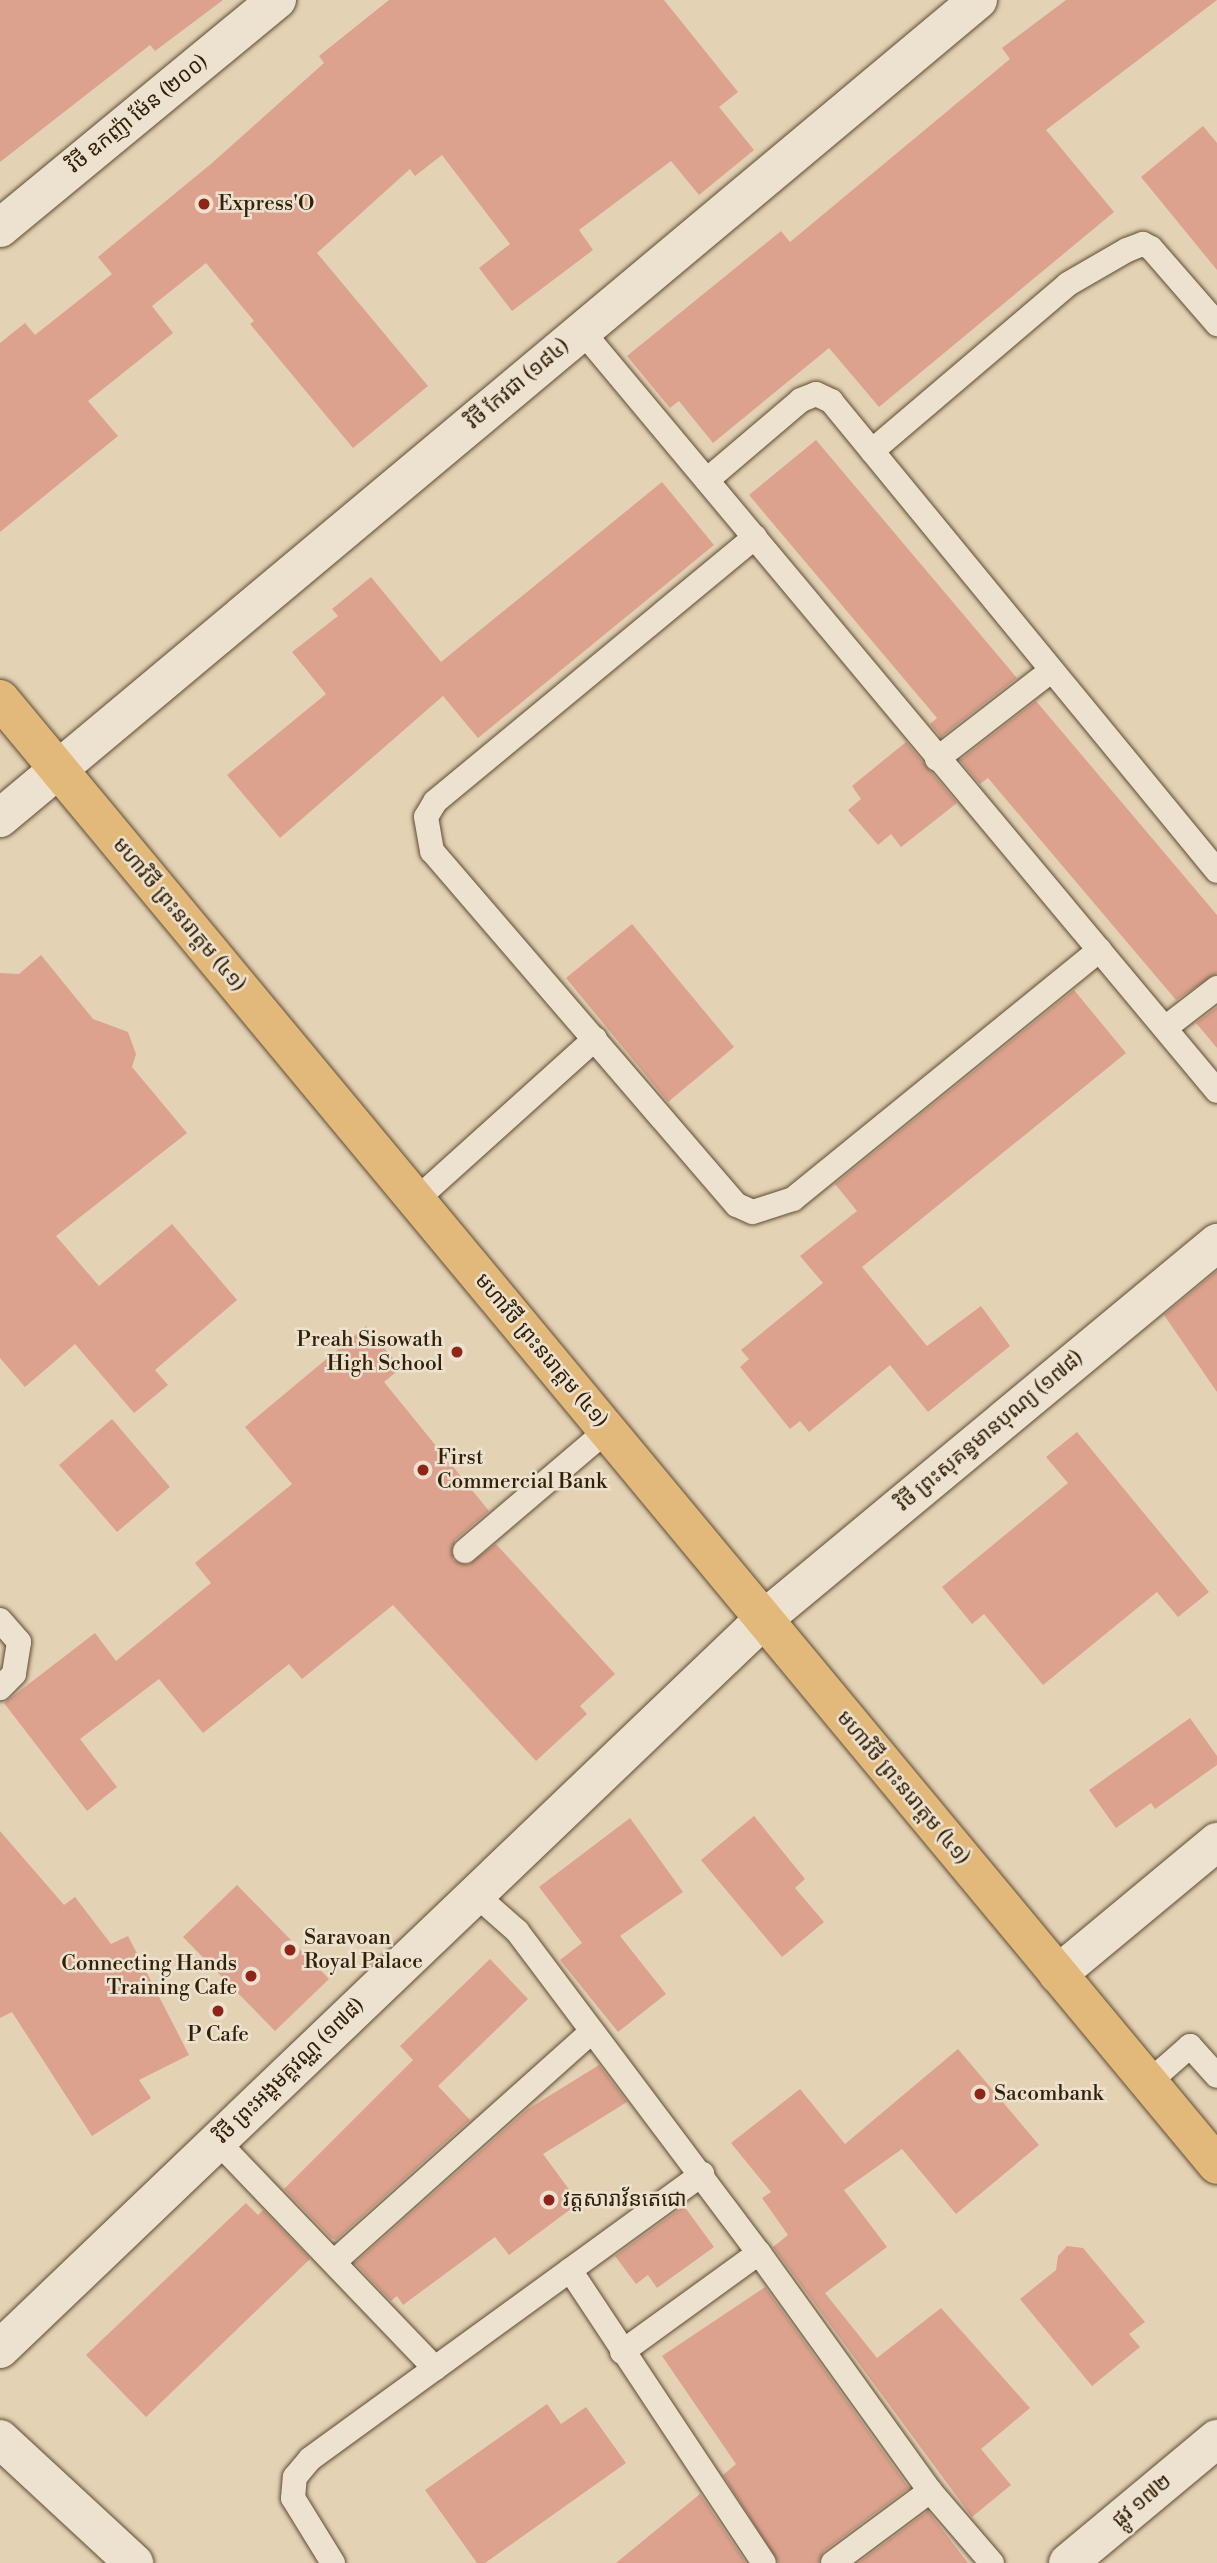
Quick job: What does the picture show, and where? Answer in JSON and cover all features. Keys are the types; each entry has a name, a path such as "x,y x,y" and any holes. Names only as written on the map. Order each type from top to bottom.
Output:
{"main road":[{"name":"មហាវិថី ព្រះនរោត្តម (៤១)","path":"0,699 1217,2165"}],"street":[{"name":"វិថី ឧកញ៉ា ម៉ែន (២០០)","path":"0,228 277,0"},
{"name":"វិថី កែវជា (១៨៤)","path":"0,818 978,0"},
{"name":"វិថី ព្រះសុគន្ធមានបុណ្យ (១៧៨)","path":"764,1619 1217,1243"},
{"name":"វិថី ព្រះអង្គមគ្គវណ្ណ (១៧៨)","path":"0,2349 764,1619"},
{"path":"1058,1974 1217,1842"},
{"path":"0,2439 134,2563"},
{"name":"ផ្លូវ ១៧២","path":"1068,2563 1217,2439"}],"lane":[{"path":"872,451 1068,284 1143,244 1151,248 1217,324"},
{"path":"582,331 1217,1091"},
{"path":"707,480 780,414 816,394 831,401 1215,865"},
{"path":"755,537 435,802 426,817 432,850 737,1205 770,1210 793,1199 1099,950"},
{"path":"937,759 1052,670"},
{"path":"1164,1028 1217,988"},
{"path":"416,1200 595,1039"},
{"path":"465,1550 607,1430"},
{"path":"0,1620 19,1642 14,1674 0,1688"},
{"path":"476,1895 517,1931 702,2175 929,2491 992,2563"},
{"path":"334,2262 592,2031"},
{"path":"1148,2082 1190,2046 1217,2076"},
{"path":"217,2140 435,2368"},
{"path":"333,2563 293,2498 295,2477 310,2459 702,2175"},
{"path":"622,2351 759,2253"},
{"path":"570,2270 764,2563"},
{"path":"833,2563 929,2491"}],"building":[{"path":"0,0 223,0 155,51 150,45 0,162"},
{"path":"389,0 664,0 738,92 719,107 754,150 699,195 671,161 579,230 593,250 512,311 479,268 510,244 442,155 415,176 410,169 317,253 428,386 353,448 250,324 254,321 206,263 152,306 173,333 88,401 118,436 0,532 0,343 25,323 35,335 112,274 98,257 212,163 324,63 319,56"},
{"path":"1066,0 1217,0 1046,130 1114,212 879,407 829,348 713,443 679,401 670,408 627,356 781,231 790,242 1010,59 1002,48"},
{"path":"1203,126 1217,143 1217,270 1141,177"},
{"path":"816,440 1017,678 941,737 930,724 937,718 749,495"},
{"path":"662,482 714,545 478,738 443,696 280,838 227,775 326,694 292,652 338,616 332,609 371,577 441,662"},
{"path":"1036,701 1217,915 1217,973 1176,1000 988,778 980,784 960,760"},
{"path":"906,742 957,803 901,847 891,834 878,845 848,810 861,799 852,786"},
{"path":"632,924 734,1047 668,1102 566,978"},
{"path":"41,955 93,1019 128,1032 136,1054 132,1067 187,1133 56,1236 99,1286 172,1224 237,1300 155,1370 168,1385 134,1413 75,1344 25,1387 0,1358 0,973 19,974"},
{"path":"1074,990 1126,1053 862,1267 927,1346 981,1306 1010,1346 928,1412 890,1365 809,1432 800,1421 790,1429 740,1367 749,1359 741,1350 823,1283 800,1256 857,1211 835,1184"},
{"path":"1217,1007 1217,1048 1196,1023"},
{"path":"1217,1271 1217,1392 1164,1315"},
{"path":"366,1326 401,1368 384,1382 489,1511 455,1540 453,1560 468,1565 496,1544 615,1674 580,1706 587,1714 536,1761 393,1605 302,1679 289,1664 203,1733 159,1679 80,1739 117,1787 87,1811 4,1703 95,1633 116,1661 211,1583 195,1563 292,1484 245,1427"},
{"path":"112,1419 170,1487 117,1532 59,1465"},
{"path":"1077,1432 1209,1592 1178,1617 1157,1592 1043,1685 984,1614 972,1624 942,1587 1068,1483 1046,1457"},
{"path":"1190,1718 1217,1756 1217,1765 1155,1809 1151,1803 1116,1828 1089,1790"},
{"path":"754,1816 805,1879 795,1888 824,1922 782,1957 701,1860"},
{"path":"630,1818 683,1892 620,1936 666,1994 618,2032 560,1960 582,1943 539,1887"},
{"path":"0,1831 64,1905 75,1897 111,1944 128,1936 189,2055 139,2080 151,2098 92,2136 12,2012 0,2018"},
{"path":"237,1885 329,1979 275,2031 183,1937"},
{"path":"490,1959 528,1999 438,2086 470,2120 336,2240 331,2238 284,2189 413,2060 400,2046"},
{"path":"958,2049 1039,2145 956,2214 902,2149 844,2190 887,2247 825,2293 877,2358 941,2308 1030,2408 981,2449 1011,2485 972,2517 773,2247 788,2235 762,2198 771,2192 731,2143 800,2089 845,2144"},
{"path":"599,2065 627,2102 543,2154 579,2203 509,2255 495,2237 403,2305 397,2296 391,2301 355,2263 528,2109"},
{"path":"246,2203 258,2215 263,2210 310,2259 146,2417 86,2355"},
{"path":"684,2206 714,2247 657,2288 648,2275 636,2284 615,2256"},
{"path":"1067,2246 1083,2248 1145,2322 1129,2334 1140,2347 1092,2386 1020,2299 1056,2270 1058,2256"},
{"path":"765,2287 909,2488 824,2551 818,2563 779,2563 723,2475 736,2464 662,2356"},
{"path":"547,2404 561,2424 586,2407 626,2463 485,2563 477,2563 425,2490"},
{"path":"700,2494 746,2563 616,2563"},
{"path":"928,2511 968,2563 858,2563"}],"place":[{"name":"Express'O","path":"204,204"},
{"name":"Preah Sisowath High School","path":"457,1352"},
{"name":"First Commercial Bank","path":"423,1470"},
{"name":"Saravoan Royal Palace","path":"290,1950"},
{"name":"Connecting Hands Training Cafe","path":"251,1976"},
{"name":"P Cafe","path":"218,2011"},
{"name":"Sacombank","path":"980,2094"},
{"name":"វត្តសារាវ័នតេជោ","path":"549,2200"}]}
